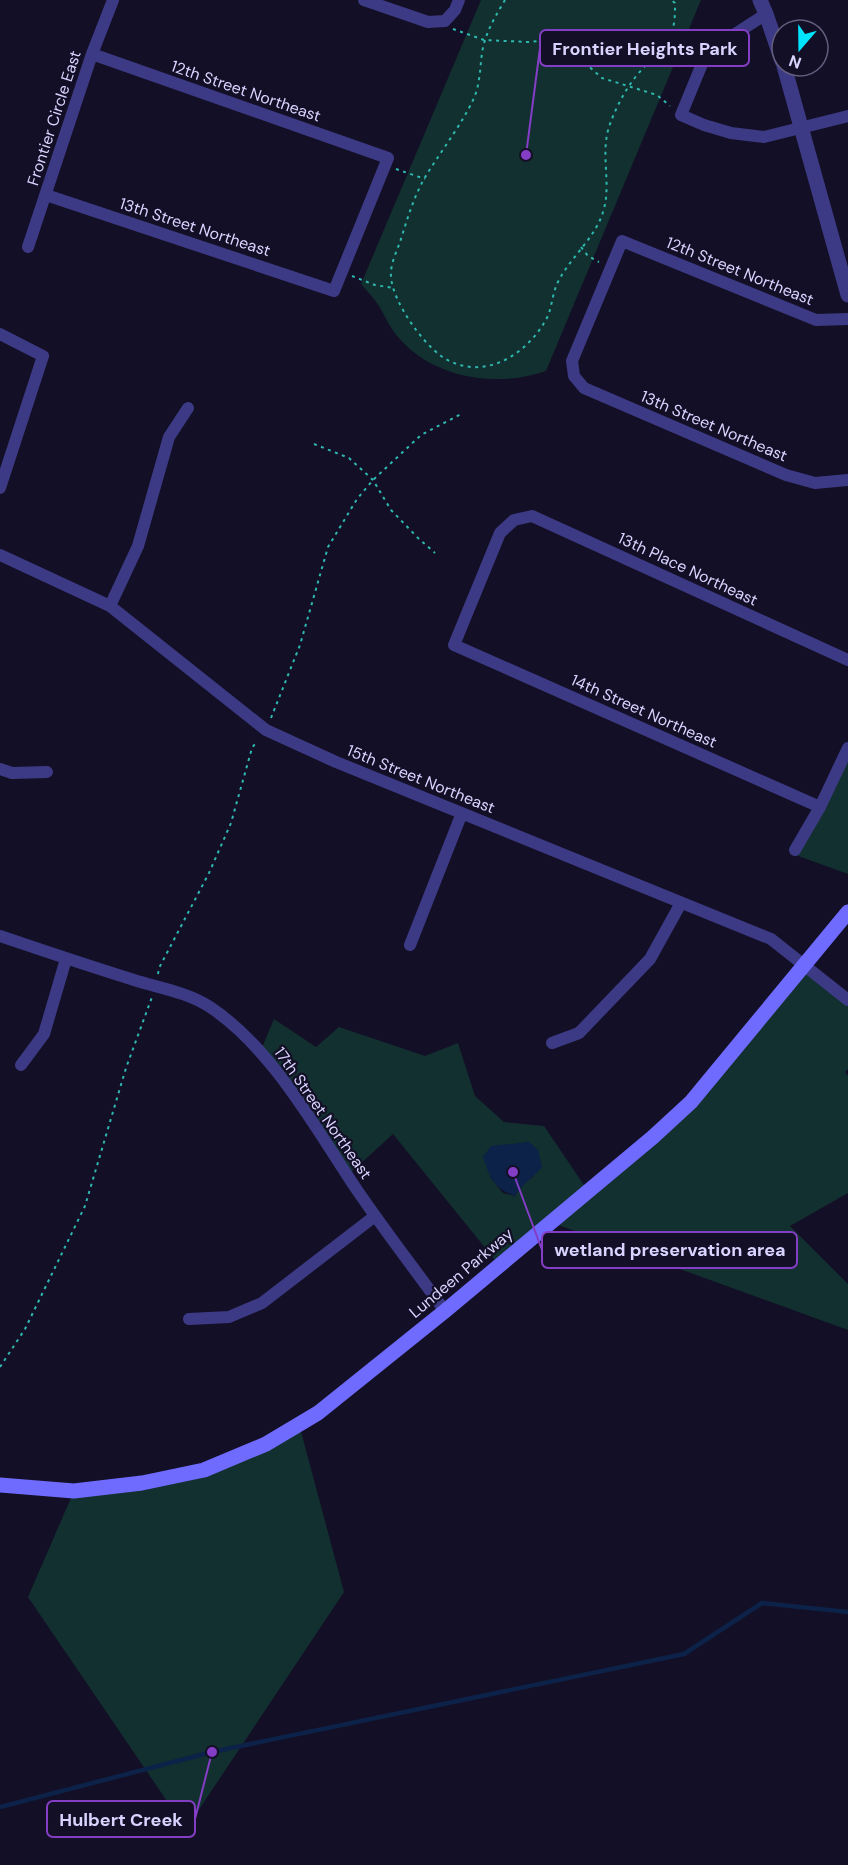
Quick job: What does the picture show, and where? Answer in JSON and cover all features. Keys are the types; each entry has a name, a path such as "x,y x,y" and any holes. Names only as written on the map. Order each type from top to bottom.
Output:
{"main road":[{"name":"Lundeen Parkway","path":"0,1485 74,1491 142,1483 204,1470 266,1444 318,1413 445,1311 653,1137 691,1102 848,912"}],"street":[{"name":"Frontier Circle East","path":"28,247 92,54 113,0"},
{"path":"364,0 428,22 445,21 455,10 459,0"},
{"path":"770,27 763,7 715,47 702,64 681,115 731,133 764,137 848,116"},
{"name":"12th Street Northeast","path":"92,54 388,158"},
{"path":"787,78 848,295"},
{"path":"341,272 388,158"},
{"name":"13th Street Northeast","path":"46,195 334,291 341,272"},
{"name":"12th Street Northeast","path":"612,267 622,241 816,320 848,319"},
{"name":"13th Street Northeast","path":"612,267 572,361 574,376 584,388 786,475 815,483 848,480"},
{"path":"0,334 43,356 0,485"},
{"path":"110,606 138,546 169,437 188,408"},
{"name":"13th Place Northeast","path":"454,645 500,533 513,520 532,516 848,660"},
{"name":"15th Street Northeast","path":"0,555 110,606 266,730 336,762 771,939 848,1000"},
{"name":"14th Street Northeast","path":"454,645 820,807"},
{"path":"795,850 820,807 848,748"},
{"path":"0,769 12,773 47,772"},
{"path":"410,945 462,813"},
{"path":"552,1043 579,1033 650,959 681,903"},
{"name":"17th Street Northeast","path":"0,936 66,959 179,992 210,1007 268,1061 375,1216 445,1311"},
{"path":"21,1065 44,1034 66,959"},
{"path":"189,1319 229,1317 262,1303 375,1216"}],"path":[{"path":"505,0 484,40 479,82 474,98 413,201 391,268 393,288 415,328 432,349 460,366 480,368 500,363 515,354 535,336 545,322 558,282 603,213 606,199 605,145 614,114 628,87 664,49 672,37 676,18 675,3 671,0"},
{"path":"445,21 454,30 484,40 528,42 558,39 602,78 657,95 681,115"},
{"path":"388,158 394,169 424,179"},
{"path":"581,247 588,256 612,267"},
{"path":"341,272 375,285 393,288"},
{"path":"0,1367 25,1329 85,1206 126,1068 156,987 159,968 209,873 231,823 252,748 266,730 300,645 328,547 357,499 373,480 421,435 463,413"},
{"path":"314,444 349,458 373,480 391,510 435,553"}],"green space":[{"path":"481,0 701,0 546,371 508,379 467,376 448,371 429,362 412,351 398,337 377,303 361,284"},
{"path":"848,748 848,874 790,853"},
{"path":"805,965 848,1000 848,1069 845,1072 848,1076 848,1193 790,1226 848,1284 848,1330 550,1222 499,1265 393,1134 346,1177 261,1050 274,1019 316,1047 339,1027 425,1056 458,1043 475,1096 504,1122 544,1126 588,1191 653,1137","holes":["528,1142 538,1150 533,1177 521,1185 515,1196 503,1193 490,1177 510,1145"]},
{"path":"299,1424 344,1592 186,1829 28,1597 74,1491 204,1470"}],"water":[{"path":"529,1142 538,1150 542,1167 515,1196 493,1181 483,1157 491,1146"}],"waterway":[{"path":"0,1807 212,1752 684,1654 762,1603 848,1612"}],"place":[{"name":"Frontier Heights Park","path":"526,155"},
{"name":"wetland preservation area","path":"513,1172"},
{"name":"Hulbert Creek","path":"212,1752"}]}
